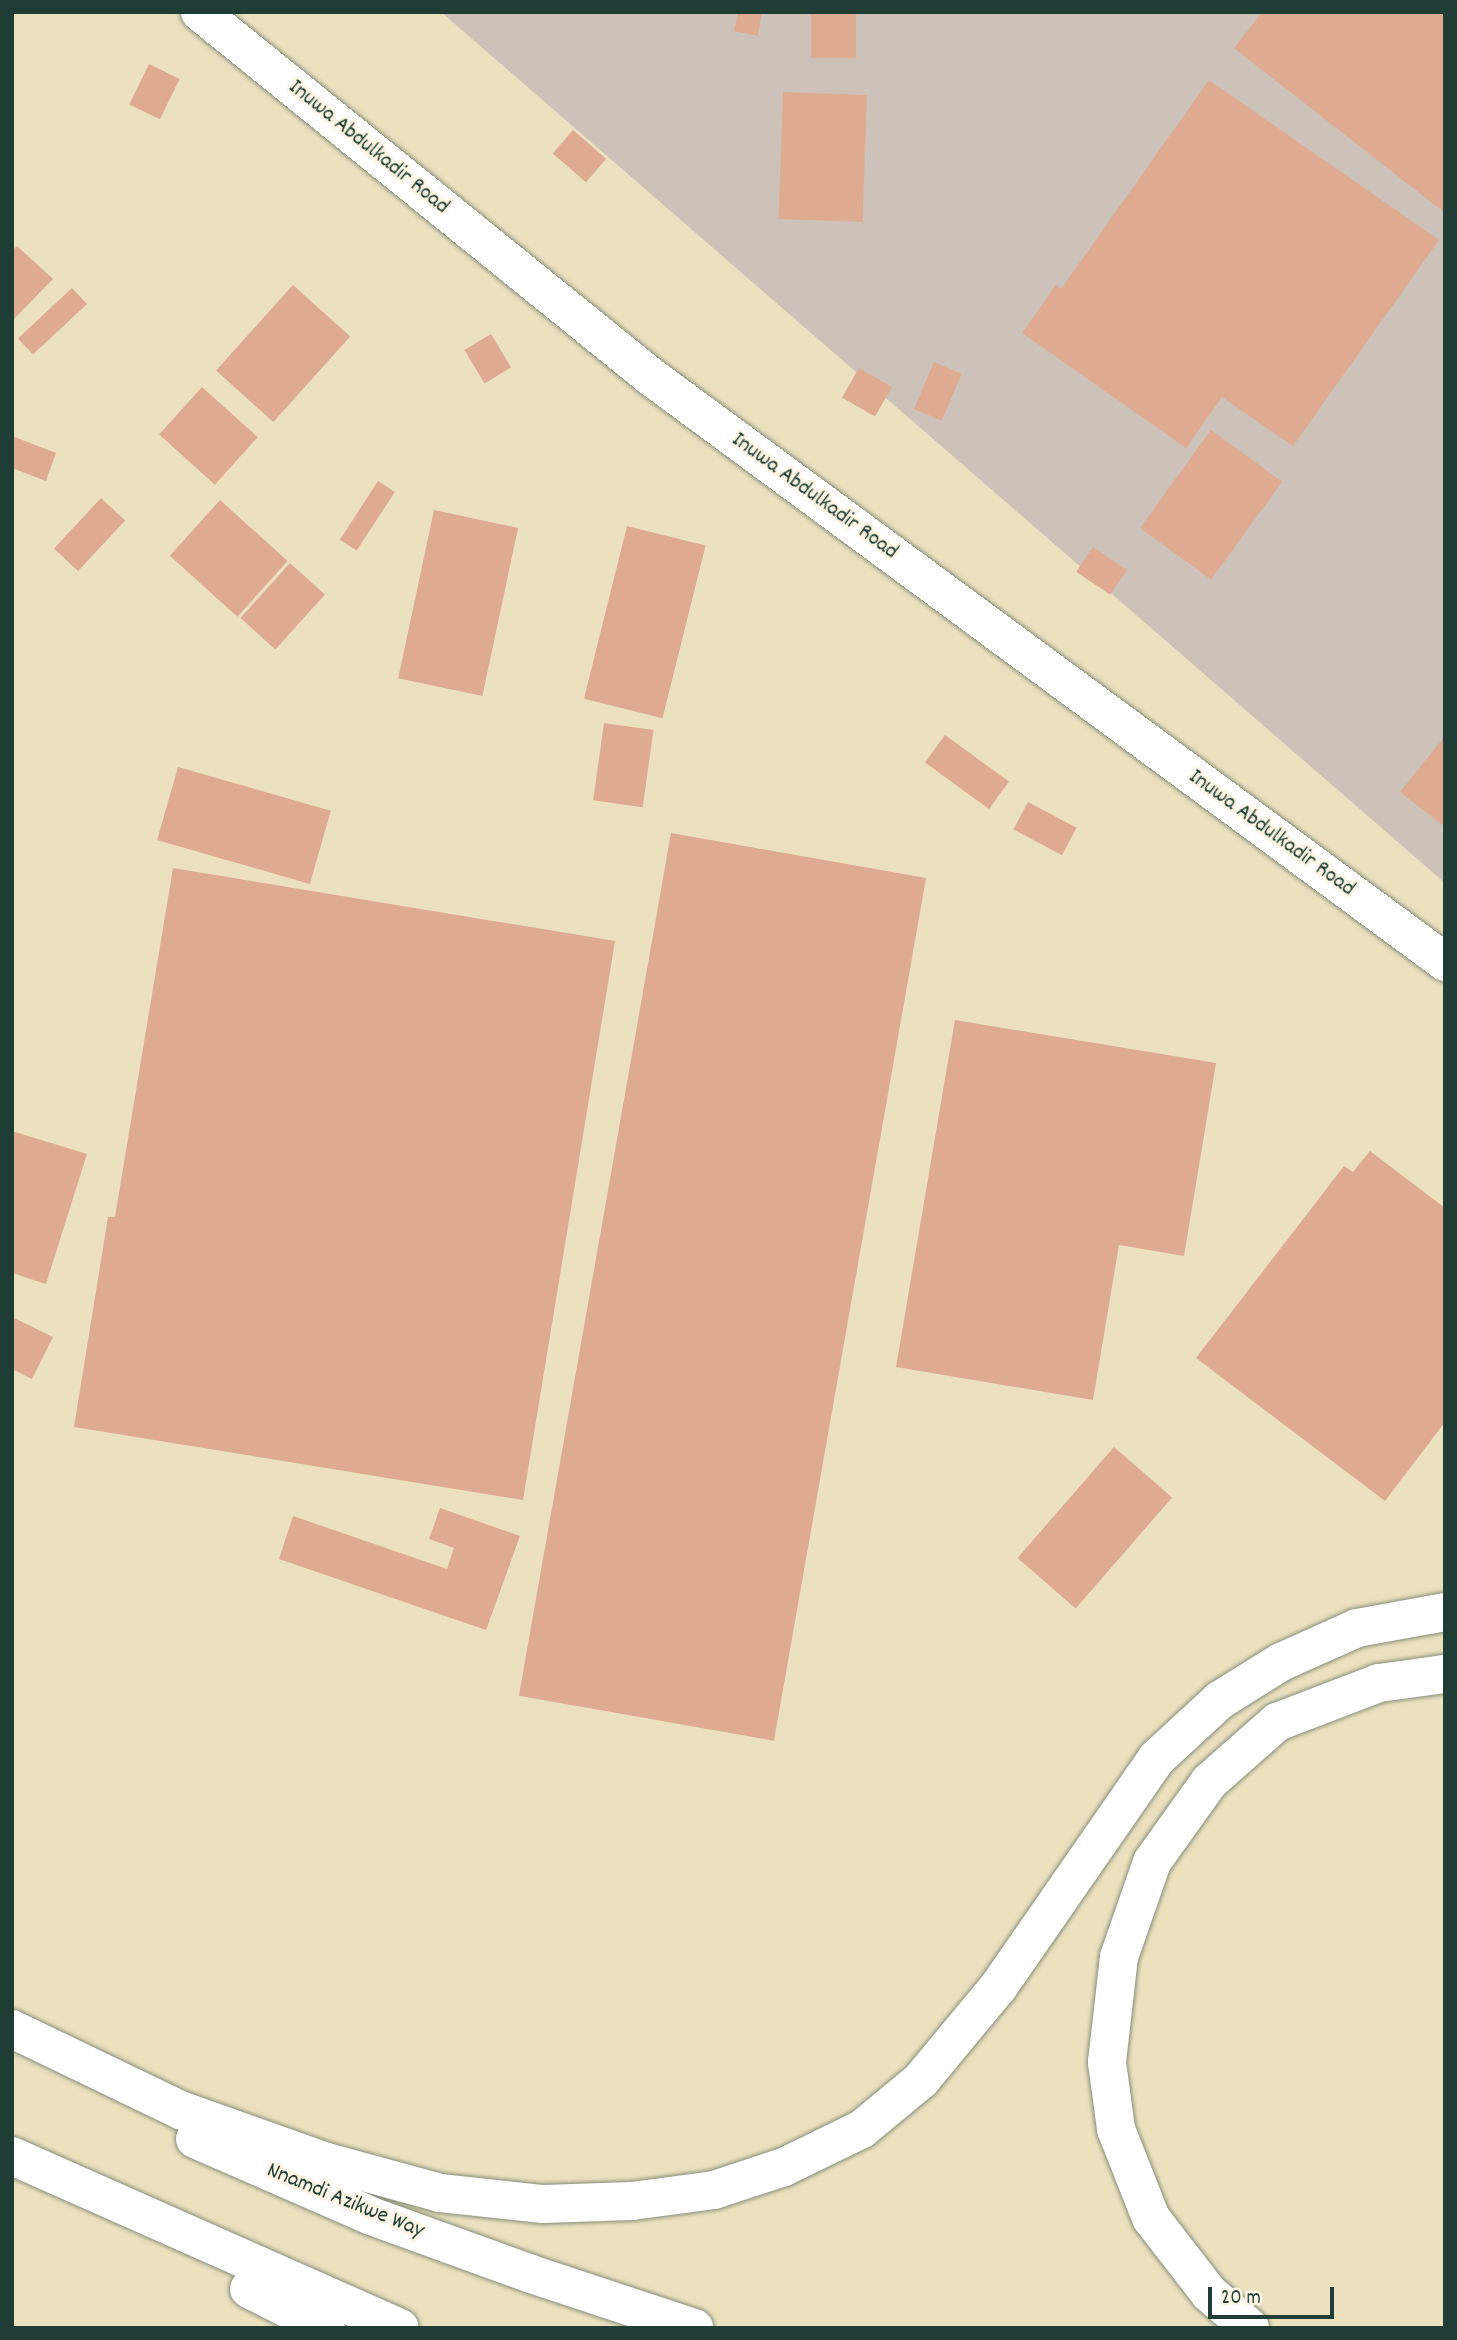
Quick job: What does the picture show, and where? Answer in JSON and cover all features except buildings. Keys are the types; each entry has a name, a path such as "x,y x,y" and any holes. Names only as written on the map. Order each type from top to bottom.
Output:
{"main road":[{"name":"Inuwa Abdulkadir Road","path":"200,12 650,376 1445,962"},
{"path":"12,2029 180,2110 327,2162 440,2193 542,2204 632,2201 714,2190 784,2167 862,2129 921,2080 999,1986 1156,1759 1220,1700 1281,1662 1357,1628 1445,1612"},
{"path":"1250,2328 1209,2293 1151,2218 1116,2129 1107,2062 1119,1957 1152,1862 1209,1782 1277,1722 1379,1683 1445,1674"},
{"name":"Nnamdi Azikwe Way","path":"12,2040 96,2090 215,2149 359,2210 531,2274 694,2328"},
{"path":"12,2156 246,2288 326,2328"},
{"path":"12,2156 400,2328"}],"shaded area":[{"path":"441,12 1445,12 1445,883"}]}
